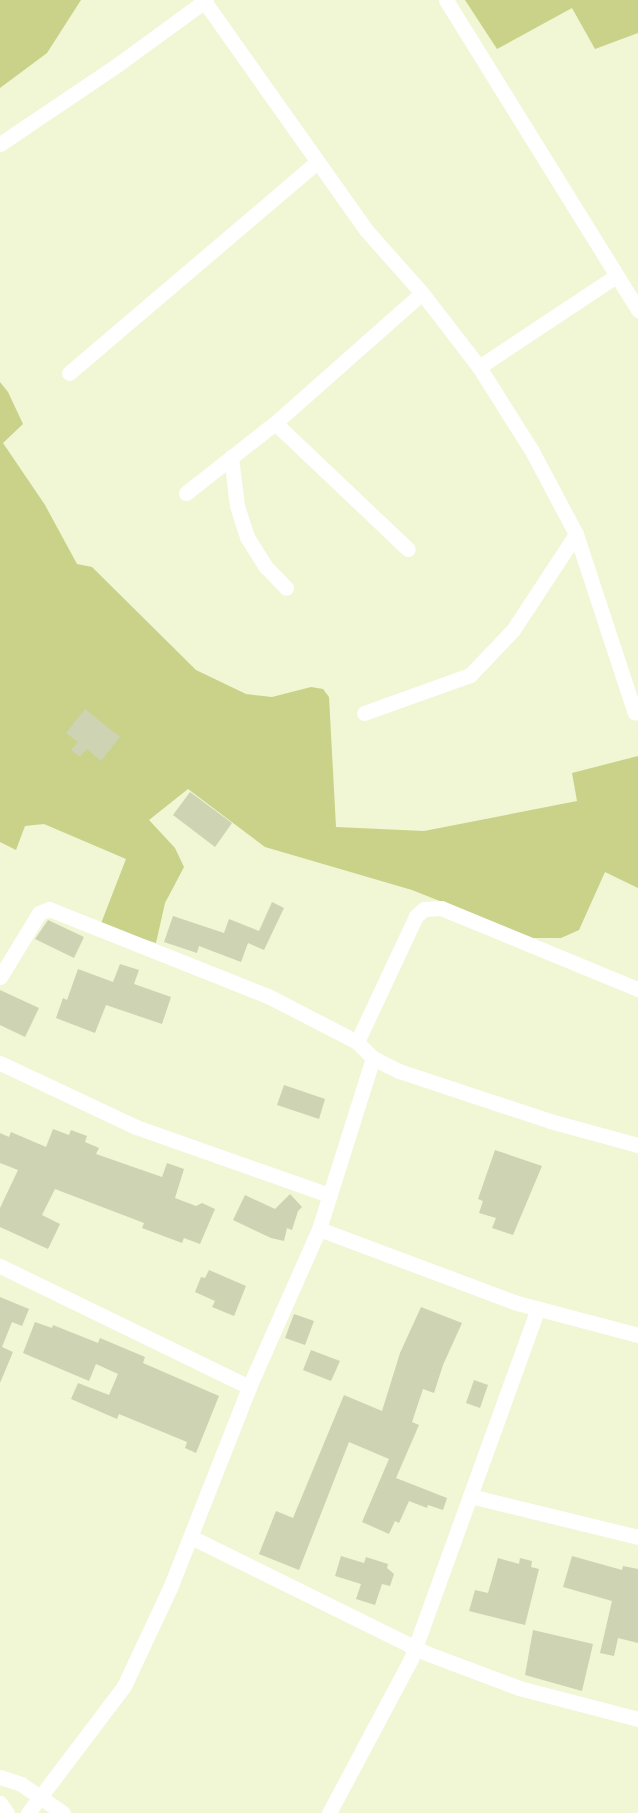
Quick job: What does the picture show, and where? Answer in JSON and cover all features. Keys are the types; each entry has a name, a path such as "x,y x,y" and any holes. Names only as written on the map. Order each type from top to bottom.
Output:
{"street":[{"path":"0,144 117,65 205,0 316,163 366,230 422,293 479,367 532,451 576,534 635,713"},
{"path":"446,0 638,310"},
{"path":"69,373 316,163"},
{"path":"479,367 616,276"},
{"path":"186,493 276,423 422,293"},
{"path":"276,423 408,549"},
{"path":"231,457 237,506 247,537 266,567 286,588"},
{"path":"364,713 470,675 513,630 576,534"},
{"path":"357,1042 416,916 424,909 441,908 638,989"},
{"path":"0,977 39,913 49,909 268,996 357,1042 373,1058 399,1071 550,1121 638,1145"},
{"path":"28,1813 43,1797 124,1686 191,1537 249,1387 319,1229 373,1058"},
{"path":"0,1063 127,1123 329,1195"},
{"path":"319,1229 538,1308 638,1335"},
{"path":"0,1266 249,1387"},
{"path":"329,1813 415,1647 538,1308"},
{"path":"470,1496 638,1537"},
{"path":"191,1537 415,1647 519,1688 638,1719"},
{"path":"0,1777 21,1784 43,1797 63,1813"},
{"path":"0,1803 8,1813"}],"green space":[{"path":"0,0 81,0 47,53 0,88"},
{"path":"465,0 638,0 638,33 595,49 572,8 497,49"},
{"path":"0,382 8,392 23,424 3,443 45,505 77,564 92,567 196,670 246,694 272,697 311,687 323,689 329,697 336,827 424,831 577,801 572,773 638,756 638,888 605,872 579,930 561,938 533,938 412,890 265,847 188,789 149,820 175,848 184,867 165,903 156,943 100,926 126,859 44,824 25,826 16,850 0,842"}],"building":[{"path":"85,709 120,737 101,761 87,749 80,757 71,750 78,742 66,733"},
{"path":"190,792 232,823 215,847 173,815"},
{"path":"272,902 284,908 264,950 248,943 241,962 199,946 197,953 164,942 173,916 224,933 229,919 259,931"},
{"path":"48,920 84,937 74,958 35,939"},
{"path":"120,964 139,970 134,984 171,997 162,1024 106,1005 95,1033 56,1018 63,998 67,1000 78,969 113,982"},
{"path":"0,990 39,1008 25,1037 0,1025"},
{"path":"284,1085 325,1099 319,1119 277,1105"},
{"path":"53,1129 69,1135 71,1130 87,1136 85,1142 99,1148 96,1154 162,1177 167,1163 184,1169 175,1198 196,1206 202,1203 215,1209 200,1244 184,1238 182,1243 142,1228 144,1223 55,1189 42,1215 60,1224 48,1249 0,1227 0,1208 18,1170 0,1163 0,1133 9,1137 11,1132 46,1147"},
{"path":"495,1150 542,1166 513,1235 492,1228 496,1218 479,1213 483,1201 478,1199"},
{"path":"290,1194 302,1207 298,1211 292,1230 287,1228 284,1241 271,1238 233,1220 245,1195 275,1209"},
{"path":"209,1270 246,1286 234,1316 212,1307 215,1301 195,1292 201,1277 205,1278"},
{"path":"0,1297 29,1309 22,1326 12,1322 2,1347 13,1352 0,1383"},
{"path":"421,1307 462,1323 443,1365 434,1393 423,1389 412,1422 419,1425 396,1478 447,1498 443,1510 428,1505 427,1508 409,1501 399,1523 395,1521 389,1534 362,1522 389,1459 349,1442 299,1570 259,1554 276,1511 293,1518 344,1395 382,1411 400,1353"},
{"path":"294,1314 314,1321 305,1345 285,1338"},
{"path":"35,1322 52,1328 53,1325 98,1343 100,1338 145,1357 143,1363 219,1396 196,1453 185,1448 187,1442 119,1414 117,1419 71,1399 78,1383 109,1395 118,1374 96,1364 89,1381 23,1353"},
{"path":"311,1350 340,1361 331,1381 303,1370"},
{"path":"474,1380 488,1385 480,1408 466,1403"},
{"path":"341,1556 364,1563 366,1557 388,1564 387,1568 394,1574 390,1586 382,1584 375,1605 356,1599 361,1584 335,1576"},
{"path":"572,1556 622,1570 623,1566 638,1569 638,1643 618,1638 614,1656 600,1653 612,1601 563,1587"},
{"path":"498,1558 519,1564 520,1558 532,1561 531,1567 539,1569 525,1625 469,1611 475,1590 488,1593"},
{"path":"533,1630 593,1644 582,1691 525,1675"}]}
